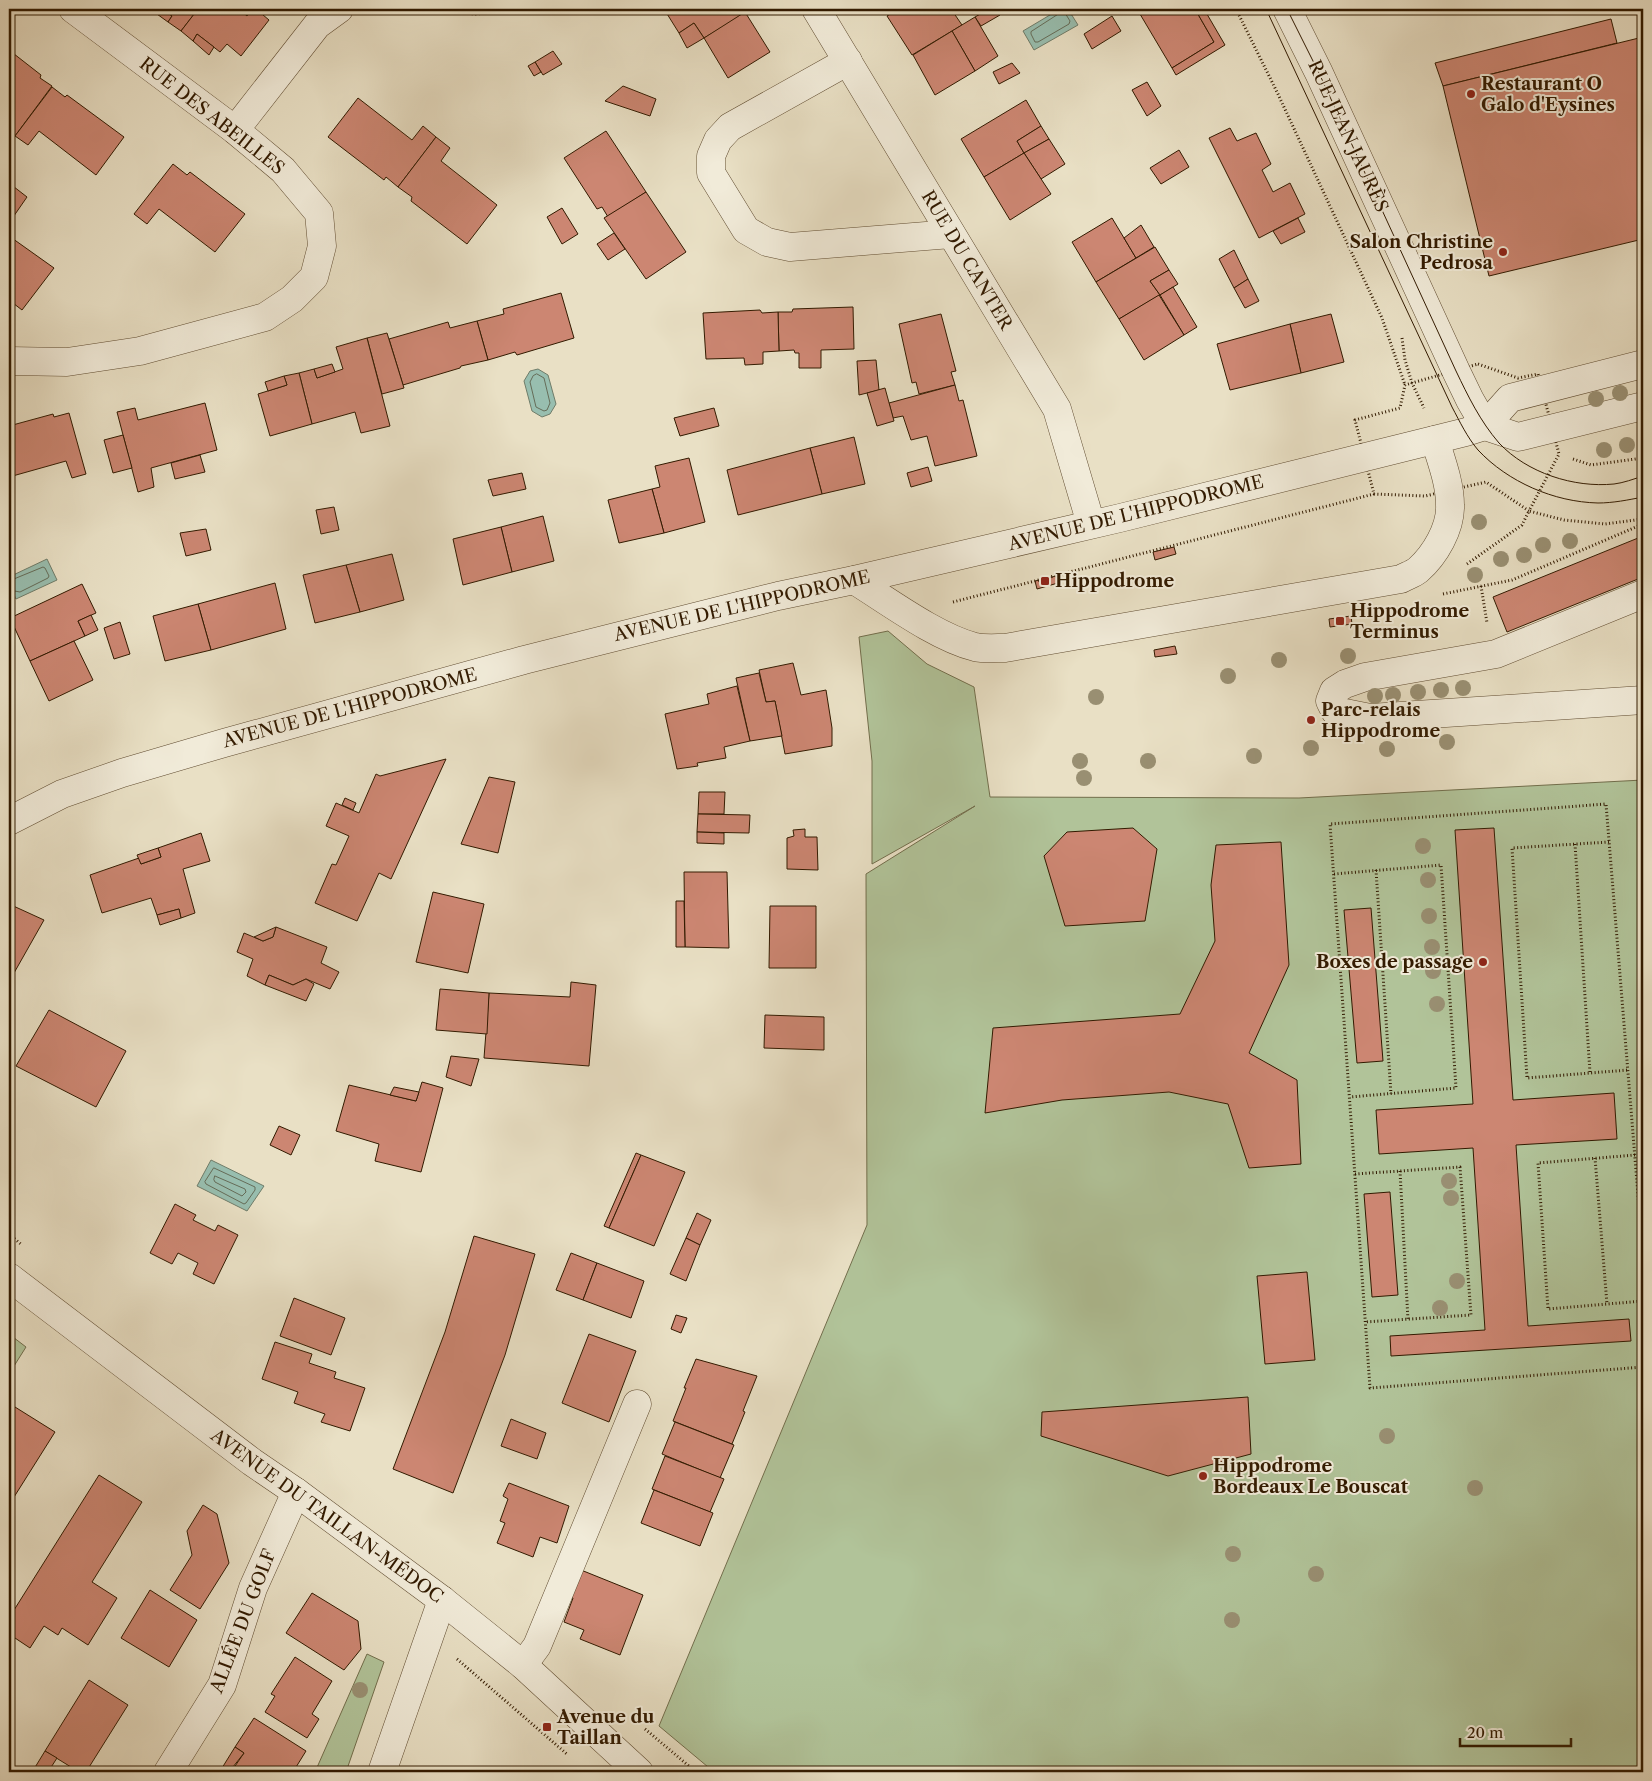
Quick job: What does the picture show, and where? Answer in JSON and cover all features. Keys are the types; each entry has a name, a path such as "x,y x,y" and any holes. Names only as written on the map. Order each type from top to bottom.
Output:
{"street":[{"name":"RUE DES ABEILLES","path":"9,362 67,362 140,351 265,318 292,300 314,277 322,246 319,212 283,170 235,130 73,9"},
{"path":"235,130 317,25 339,9"},
{"name":"RUE DU CANTER","path":"816,9 1057,409 1091,524"},
{"name":"RUE JEAN JAURÈS","path":"1287,9 1323,82 1460,378 1486,426"},
{"path":"848,61 730,127 718,140 711,156 711,174 746,230 766,242 790,247 951,234"},
{"path":"1643,364 1510,398 1486,426 1518,437 1643,406"},
{"name":"AVENUE DE L'HIPPODROME","path":"10,817 62,794 122,773 224,742 533,657 778,596 1091,524 1436,440 1486,426"},
{"path":"854,580 916,619 957,641 977,647 1005,648 1401,579 1417,571 1430,557 1448,522 1449,491 1436,440"},
{"path":"1643,594 1496,654 1358,679 1334,691 1330,701 1335,711 1370,718 1643,700"},
{"name":"AVENUE DU TAILLAN-MÉDOC","path":"9,1277 244,1457 296,1492 442,1600 523,1665 636,1770"},
{"path":"523,1665 537,1646 637,1404"},
{"name":"ALLÉE DU GOLF","path":"168,1772 222,1685 253,1588 296,1492"},
{"path":"382,1772 442,1600"}],"path":[{"path":"455,9 471,14 482,14 491,9"},
{"path":"1236,9 1282,101 1382,318 1405,385"},
{"path":"1400,332 1410,376 1424,406 1436,440"},
{"path":"1559,454 1591,465 1643,458"},
{"path":"916,619 947,604 1374,494"},
{"path":"1530,511 1564,520 1605,524 1643,520"},
{"path":"1434,596 1512,580 1643,524"},
{"path":"1643,1256 1606,804 1330,824 1370,1388 1643,1367"},
{"path":"1609,842 1512,848 1527,1078 1628,1070"},
{"path":"1575,844 1590,1074"},
{"path":"1334,874 1441,866 1456,1088 1350,1097"},
{"path":"1376,870 1391,1094"},
{"path":"1635,1155 1538,1163 1548,1309 1643,1301"},
{"path":"1595,1158 1607,1304"},
{"path":"1355,1174 1460,1168 1471,1315 1365,1322"},
{"path":"1400,1171 1408,1320"},
{"path":"430,1636 568,1756"}],"shaded area":[{"name":"Hippodrome Bordeaux Le Bouscat","path":"888,631 927,664 974,687 990,797 1299,798 1643,780 1643,1772 714,1772 659,1726 867,1225 866,874 975,806 872,864 872,761 859,637"},
{"path":"9,1334 26,1347 9,1374"},
{"path":"367,1654 384,1662 346,1772 315,1772"}],"water":[{"path":"1060,9 1068,9 1078,25 1034,50 1023,31"},
{"path":"538,369 548,375 556,404 550,414 542,417 532,411 524,381 530,371"},
{"path":"47,559 57,580 16,599 14,595 9,595 9,577"},
{"path":"211,1160 264,1186 247,1211 197,1186"}],"building":[{"path":"150,9 163,9 172,16 168,22"},
{"path":"163,9 198,9 181,31 168,22 172,16"},
{"path":"198,9 239,9 247,16 252,9 256,9 269,20 241,56 227,44 220,52 197,34 193,41 181,31"},
{"path":"664,9 744,9 746,13 704,38 694,23 679,33"},
{"path":"899,9 951,9 962,25 912,55 887,16"},
{"path":"989,9 996,9 1000,15 981,26 975,17"},
{"path":"1137,9 1195,9 1214,42 1172,68"},
{"path":"1195,9 1204,9 1225,45 1176,75 1172,68 1214,42"},
{"path":"745,12 770,52 728,78 704,38"},
{"path":"1112,16 1121,31 1092,49 1084,34"},
{"path":"975,17 998,56 975,71 952,31"},
{"path":"1611,19 1617,43 1443,86 1435,63"},
{"path":"694,23 704,38 687,48 679,33"},
{"path":"952,31 975,71 935,95 913,55"},
{"path":"197,34 214,47 209,55 193,41"},
{"path":"1643,37 1643,239 1489,276 1443,86"},
{"path":"9,50 41,75 40,78 52,86 15,136 9,131"},
{"path":"553,51 562,64 543,75 535,62"},
{"path":"535,62 541,72 534,76 528,66"},
{"path":"1012,63 1020,73 999,84 993,72"},
{"path":"1147,82 1161,106 1147,116 1132,90"},
{"path":"623,86 656,99 650,116 605,101"},
{"path":"52,87 65,97 67,95 124,137 96,175 39,131 28,145 15,136"},
{"path":"358,98 412,140 423,126 436,137 398,187 386,177 384,180 328,137"},
{"path":"1026,100 1041,126 1017,141 1024,153 984,177 961,139"},
{"path":"1041,126 1049,139 1024,153 1017,141"},
{"path":"1230,128 1237,141 1256,133 1271,164 1262,170 1273,192 1290,183 1305,214 1259,238 1209,138"},
{"path":"606,131 646,192 608,217 602,207 597,209 564,158"},
{"path":"436,137 450,148 441,161 497,205 467,244 411,201 412,197 398,187"},
{"path":"1049,139 1065,164 1041,179 1024,153"},
{"path":"1179,150 1189,167 1161,184 1150,168"},
{"path":"1024,153 1051,194 1010,220 984,177"},
{"path":"173,164 187,175 190,172 245,214 215,252 159,209 147,224 134,214"},
{"path":"9,183 27,197 9,223"},
{"path":"646,192 686,252 646,279 604,218"},
{"path":"562,208 578,234 562,244 547,217"},
{"path":"1112,218 1136,258 1096,282 1072,242"},
{"path":"1298,218 1305,232 1281,244 1273,231"},
{"path":"1141,225 1154,247 1136,258 1124,238"},
{"path":"614,233 625,249 608,260 597,244"},
{"path":"9,236 54,268 22,310 9,300"},
{"path":"1155,247 1169,270 1150,281 1160,295 1119,319 1096,282"},
{"path":"1234,250 1248,279 1234,288 1219,259"},
{"path":"1169,270 1178,284 1160,295 1150,281"},
{"path":"1248,279 1259,301 1245,308 1234,288"},
{"path":"1173,287 1197,327 1184,335 1160,295"},
{"path":"561,293 574,338 517,355 515,352 488,360 477,321 504,314 503,309"},
{"path":"1159,295 1184,335 1144,360 1119,319"},
{"path":"853,307 854,349 821,350 821,368 799,368 799,353 795,353 794,350 779,351 778,312 792,312 793,309"},
{"path":"760,310 762,313 778,312 779,351 763,352 763,364 745,365 744,358 706,359 703,313"},
{"path":"941,314 956,371 951,372 955,385 919,394 916,382 912,383 899,324"},
{"path":"1331,314 1344,362 1301,373 1290,324"},
{"path":"477,321 488,360 461,366 460,368 403,385 389,339 448,322 450,328"},
{"path":"1290,324 1301,373 1230,390 1217,344"},
{"path":"387,333 404,388 382,394 367,338"},
{"path":"367,338 390,426 361,433 355,412 312,424 299,373 314,369 317,378 343,369 336,347"},
{"path":"876,360 879,390 859,395 857,361"},
{"path":"332,364 335,372 317,378 314,369"},
{"path":"299,373 312,424 270,436 258,394 287,385 284,376"},
{"path":"284,376 287,385 268,391 265,382"},
{"path":"955,385 959,401 963,400 977,456 935,466 927,436 911,440 903,416 893,418 889,403"},
{"path":"885,388 894,421 877,426 867,393"},
{"path":"205,403 217,450 151,468 154,487 138,492 117,412 135,408 138,420"},
{"path":"714,408 719,426 680,436 674,418"},
{"path":"69,413 86,474 72,478 66,461 9,477 9,426 53,414 54,417"},
{"path":"123,435 132,468 113,473 104,440"},
{"path":"854,437 865,484 822,494 810,448"},
{"path":"810,448 822,494 738,515 727,470"},
{"path":"200,455 205,472 175,479 171,463"},
{"path":"689,458 705,522 664,533 652,489 660,487 655,466"},
{"path":"928,467 932,481 911,487 907,473"},
{"path":"522,473 526,489 493,496 488,480"},
{"path":"652,489 664,533 619,543 608,500"},
{"path":"334,507 339,530 321,534 316,510"},
{"path":"543,516 554,561 512,572 501,527"},
{"path":"501,527 512,572 463,585 453,539"},
{"path":"206,529 211,550 186,556 180,533"},
{"path":"1643,536 1643,577 1507,632 1493,597"},
{"path":"1174,547 1176,554 1155,560 1153,552"},
{"path":"392,554 404,600 360,612 346,565"},
{"path":"346,565 360,612 315,623 303,575"},
{"path":"1056,576 1058,583 1037,589 1035,581"},
{"path":"275,583 286,629 211,650 198,604"},
{"path":"82,584 96,613 78,621 85,636 30,661 10,618"},
{"path":"198,604 211,650 165,661 153,616"},
{"path":"91,615 98,630 85,636 78,621"},
{"path":"1351,616 1352,624 1330,627 1329,619"},
{"path":"120,622 130,654 114,659 104,628"},
{"path":"74,641 93,680 49,701 30,661"},
{"path":"1175,646 1177,654 1155,657 1154,650"},
{"path":"793,663 801,695 826,690 832,728 832,746 785,754 775,701 766,702 759,670"},
{"path":"759,673 766,702 775,701 782,736 750,741 736,678"},
{"path":"737,686 750,741 724,747 726,758 697,763 698,766 677,769 665,714 709,704 707,694"},
{"path":"446,759 391,879 379,873 357,921 315,903 332,864 336,865 349,836 326,826 336,803 359,813 376,774 380,776"},
{"path":"489,777 515,782 498,853 461,844"},
{"path":"699,792 725,792 724,814 698,814"},
{"path":"345,798 356,803 353,810 342,805"},
{"path":"698,814 750,815 749,833 697,832"},
{"path":"1133,828 1157,849 1145,921 1065,926 1044,856 1067,832"},
{"name":"Boxes de passage","path":"1494,828 1513,1100 1614,1093 1617,1139 1516,1145 1528,1326 1629,1319 1631,1341 1391,1356 1390,1336 1485,1330 1473,1148 1379,1154 1376,1110 1473,1104 1455,830"},
{"path":"805,829 805,837 817,837 818,870 787,869 787,838 794,836 793,830"},
{"path":"697,832 724,833 724,844 697,843"},
{"path":"201,833 210,861 183,869 195,913 181,918 179,909 157,915 151,898 102,913 90,875 139,858 141,864 161,857 158,848"},
{"path":"1281,842 1289,965 1249,1053 1297,1080 1301,1164 1249,1168 1228,1104 1169,1092 1062,1100 985,1113 993,1028 1180,1014 1215,941 1211,885 1216,845"},
{"path":"158,848 161,857 141,864 137,855"},
{"path":"684,872 727,872 729,948 685,947"},
{"path":"433,892 484,904 468,973 416,962"},
{"path":"676,901 684,901 685,947 676,947"},
{"path":"9,904 44,920 14,973 9,970"},
{"path":"770,906 816,906 816,968 769,968"},
{"path":"1371,908 1383,1061 1357,1063 1344,910"},
{"path":"179,909 181,918 160,925 157,915"},
{"path":"276,927 327,947 321,963 339,972 330,989 306,979 293,985 269,975 265,985 247,976 253,959 237,952 244,933 263,941 273,937"},
{"path":"276,927 273,937 263,941 254,937"},
{"path":"269,975 293,985 306,979 314,984 306,1001 265,985"},
{"path":"571,982 596,985 589,1066 484,1058 489,993 570,997"},
{"path":"440,989 489,993 487,1034 436,1030"},
{"path":"49,1010 126,1051 96,1107 16,1066"},
{"path":"765,1015 824,1017 824,1050 764,1048"},
{"path":"451,1056 479,1059 471,1086 446,1077"},
{"path":"422,1082 443,1088 421,1172 375,1161 379,1144 336,1131 349,1085 416,1101"},
{"path":"394,1087 419,1092 416,1101 390,1095"},
{"path":"279,1126 300,1135 291,1155 270,1145"},
{"path":"636,1153 641,1155 609,1228 604,1226"},
{"path":"641,1155 685,1172 654,1246 609,1228"},
{"path":"1390,1192 1398,1295 1372,1297 1364,1194"},
{"path":"175,1204 196,1215 193,1220 215,1231 218,1225 238,1235 214,1284 193,1274 198,1263 178,1253 172,1264 150,1253"},
{"path":"697,1213 711,1220 700,1245 686,1238"},
{"path":"474,1236 535,1254 505,1355 453,1493 393,1469 445,1332"},
{"path":"686,1238 700,1245 686,1281 670,1274"},
{"path":"571,1253 597,1263 583,1300 556,1290"},
{"path":"597,1263 644,1281 631,1318 583,1300"},
{"path":"1307,1272 1315,1360 1265,1364 1257,1276"},
{"path":"294,1298 345,1318 331,1355 280,1336"},
{"path":"676,1315 687,1318 681,1333 671,1329"},
{"path":"589,1334 636,1351 609,1422 562,1403"},
{"path":"275,1342 312,1354 309,1363 336,1372 334,1378 365,1388 350,1431 321,1422 325,1414 294,1403 298,1392 262,1379"},
{"path":"696,1359 757,1376 732,1444 673,1421"},
{"path":"1248,1397 1251,1454 1168,1476 1041,1436 1042,1412"},
{"path":"15,1407 55,1432 9,1505 9,1418"},
{"path":"511,1419 546,1433 537,1459 501,1446"},
{"path":"675,1422 734,1445 720,1478 662,1454"},
{"path":"665,1456 724,1479 710,1512 652,1489"},
{"path":"99,1475 142,1502 92,1582 117,1598 88,1645 62,1628 58,1635 44,1626 30,1648 9,1634 9,1618"},
{"path":"509,1483 569,1506 557,1543 540,1537 533,1557 497,1543 505,1523 500,1521 508,1499 503,1496"},
{"path":"654,1490 713,1513 700,1546 641,1523"},
{"path":"203,1505 217,1514 229,1563 200,1609 170,1590 192,1555 187,1531"},
{"path":"581,1570 643,1595 620,1655 580,1639 584,1630 564,1622 573,1598 570,1597"},
{"path":"150,1590 197,1620 169,1667 121,1638"},
{"path":"312,1593 358,1621 361,1649 344,1670 286,1633"},
{"path":"295,1657 332,1681 312,1714 319,1719 307,1738 265,1712 275,1696 271,1694"},
{"path":"89,1680 128,1705 86,1772 79,1772 45,1751"},
{"path":"254,1718 306,1751 293,1772 231,1772 244,1753 235,1747"},
{"path":"235,1747 244,1753 229,1772 222,1768"},
{"path":"45,1751 57,1758 48,1772 39,1772 34,1769"}],"tram line":[{"path":"1266,9 1452,407 1474,445 1503,472 1518,481 1565,499 1598,503 1643,497"},
{"path":"1287,9 1319,73 1461,380 1475,408 1492,435 1510,454 1523,463 1567,481 1599,485 1625,482 1643,476"}],"place":[{"name":"Restaurant O Galo d'Eysines","path":"1471,94"},
{"name":"Salon Christine Pedrosa","path":"1503,252"},
{"name":"Hippodrome","path":"1045,581"},
{"name":"Hippodrome Terminus","path":"1340,621"},
{"name":"Parc-relais Hippodrome","path":"1311,720"},
{"name":"Boxes de passage","path":"1483,962"},
{"name":"Hippodrome Bordeaux Le Bouscat","path":"1203,1476"},
{"name":"Avenue du Taillan","path":"547,1727"}]}
